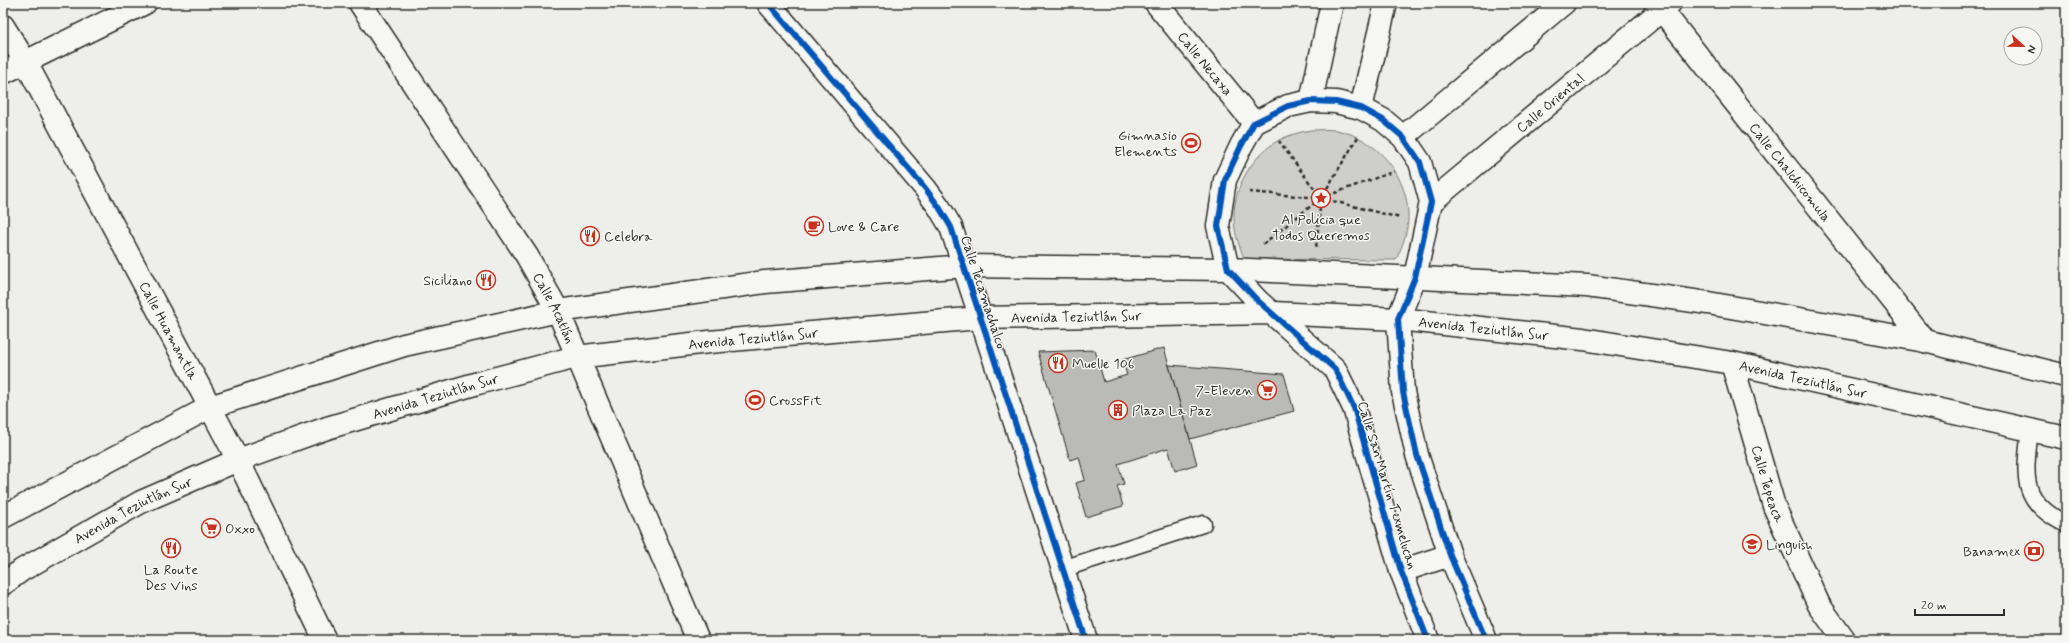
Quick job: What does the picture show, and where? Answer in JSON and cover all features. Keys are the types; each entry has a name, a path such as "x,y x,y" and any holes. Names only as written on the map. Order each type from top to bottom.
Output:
{"street":[{"path":"3,73 145,3"},
{"name":"Calle Acatlán","path":"360,3 527,256 558,311 576,357 698,640"},
{"name":"Calle Tecamachalco","path":"768,3 930,194 951,227 965,266 979,318 1086,640"},
{"name":"Calle Necaxa","path":"1156,3 1254,123"},
{"path":"1311,101 1332,3"},
{"path":"1361,108 1386,3"},
{"path":"1403,137 1564,3"},
{"name":"Calle Oriental","path":"1431,202 1663,5"},
{"name":"Calle Chalchicomula","path":"1663,5 1925,341"},
{"name":"Calle Huamantla","path":"3,26 25,61 238,460 325,640"},
{"path":"1228,269 1218,226 1224,180 1254,123 1288,106 1311,101 1336,102 1361,108 1383,120 1403,137 1420,162 1431,202 1415,277 1398,319 1403,392 1416,448 1450,555 1486,640"},
{"path":"3,517 210,407 404,345 558,311 765,282 965,266 1228,269 1587,286 1708,303 1925,341 2066,376"},
{"name":"Calle San Martín Texmelucan","path":"1228,269 1258,301 1335,369 1354,408 1400,571 1428,640"},
{"name":"Avenida Teziutlán Sur","path":"3,584 22,570 141,502 238,460 327,428 478,383 576,357 709,342 979,318 1273,313 1398,319 1583,339 1732,363 2066,438"},
{"name":"Calle Tepeaca","path":"1732,363 1774,506 1819,604 1844,640"},
{"path":"1400,571 1450,555"}],"lane":[{"path":"2030,429 2025,473 2027,487 2039,505 2056,520 2066,524"},
{"path":"1062,569 1203,524"}],"path":[{"path":"1353,136 1364,141"},
{"path":"1316,252 1321,198 1358,137"},
{"path":"1284,138 1278,141 1321,198"},
{"path":"1262,245 1321,198 1396,171 1392,166"},
{"path":"1245,192 1321,198 1408,220"}],"shaded area":[{"path":"1311,130 1336,130 1351,134 1365,141 1377,150 1397,174 1407,204 1408,220 1404,240 1396,260 1244,259 1236,236 1234,216 1238,190 1244,178 1250,167 1268,147 1279,140"}],"building":[{"name":"Plaza La Paz","path":"1164,348 1197,464 1175,471 1168,448 1118,464 1124,484 1117,486 1123,506 1086,517 1076,483 1085,480 1079,457 1070,460 1038,352 1095,350 1104,382 1127,375 1122,360"},
{"path":"1169,365 1284,374 1294,411 1190,439"}],"cycle path":[{"path":"768,3 925,188 951,227 1086,640"},
{"path":"1428,640 1401,571 1354,408 1335,369 1258,301 1228,269 1218,226 1225,180 1254,123 1288,106 1311,101 1336,102 1361,108 1383,120 1403,137 1420,162 1431,202 1415,277 1398,319 1403,392 1417,455 1450,555 1486,640"}],"place":[{"name":"Gimnasio Elements","path":"1191,143"},
{"name":"Al Policia que Todos Queremos","path":"1321,198"},
{"name":"Love & Care","path":"814,226"},
{"name":"Celebra","path":"590,236"},
{"name":"Siciliano","path":"486,280"},
{"name":"Muelle 106","path":"1058,363"},
{"name":"7-Eleven","path":"1267,390"},
{"name":"CrossFit","path":"755,400"},
{"name":"Plaza La Paz","path":"1118,410"},
{"name":"Oxxo","path":"211,528"},
{"name":"Linguish","path":"1752,544"},
{"name":"La Route Des Vins","path":"171,548"},
{"name":"Banamex","path":"2034,551"}]}
